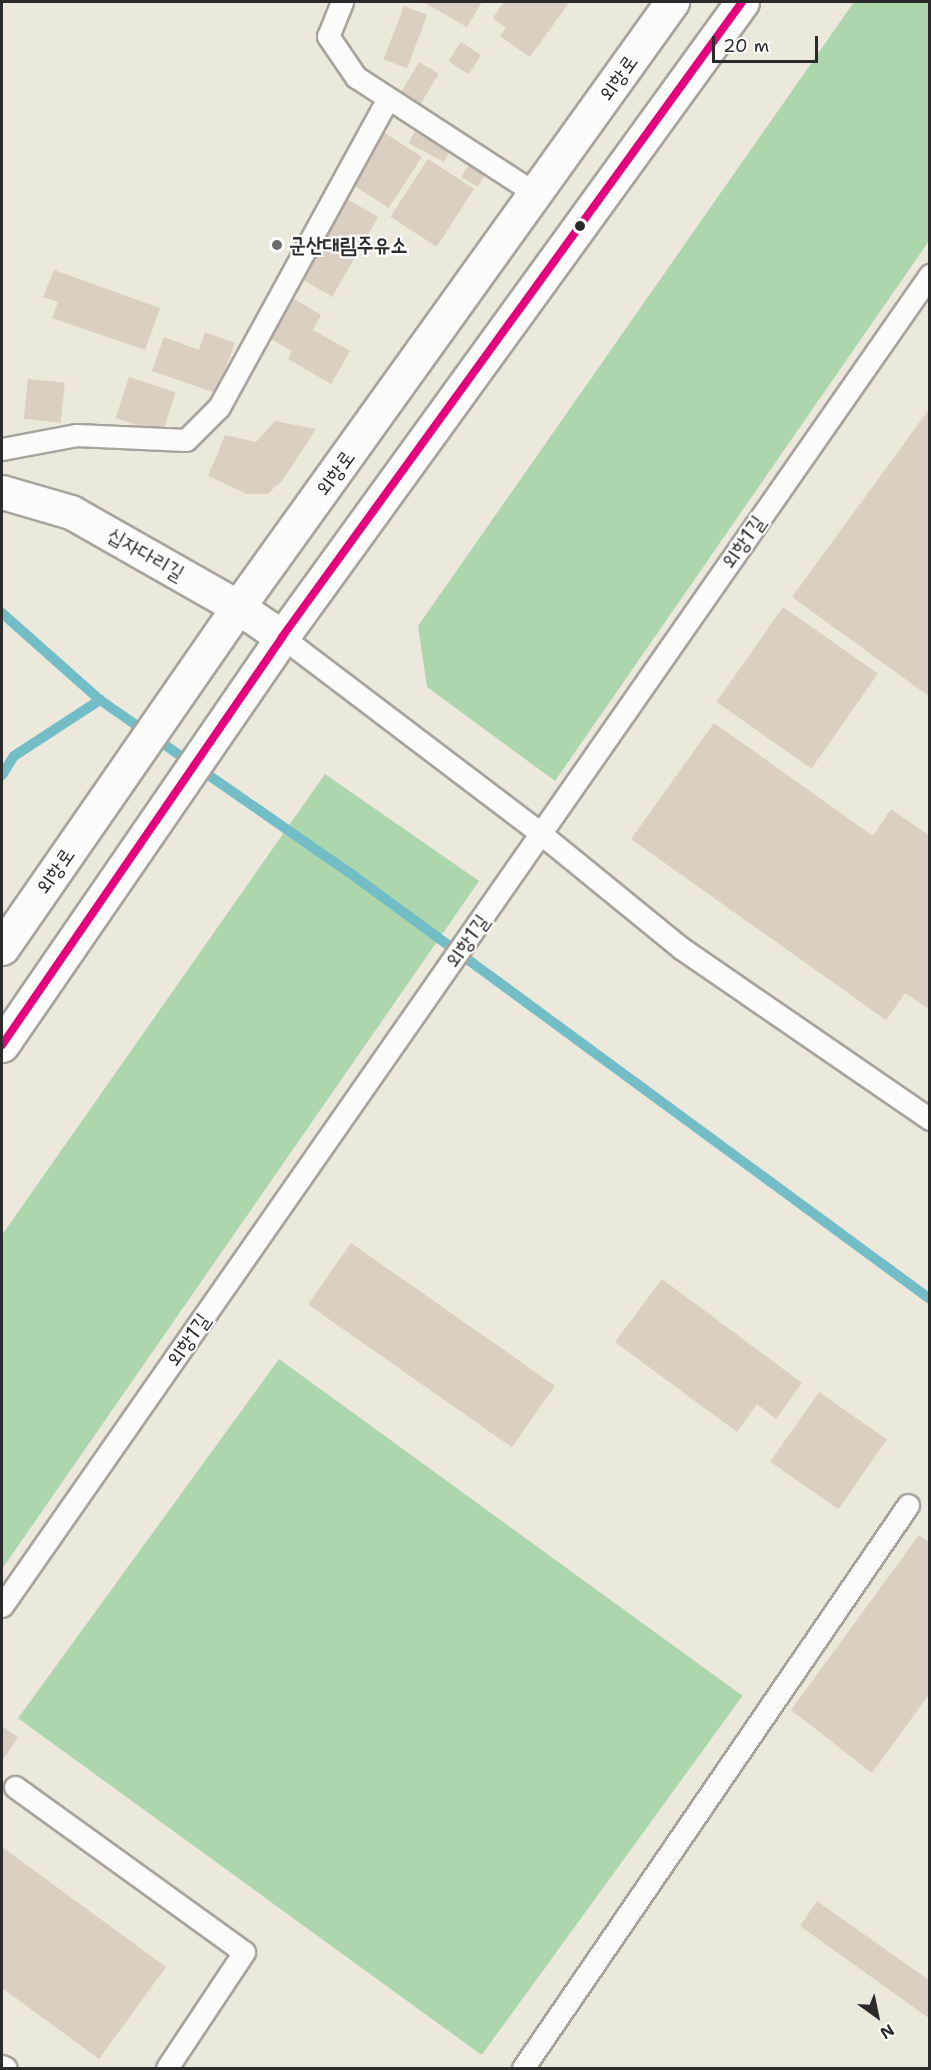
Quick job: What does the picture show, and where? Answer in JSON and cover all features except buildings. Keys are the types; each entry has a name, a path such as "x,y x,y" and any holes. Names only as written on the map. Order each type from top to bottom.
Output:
{"main road":[{"name":"외항로","path":"2,948 238,607 672,2"},
{"path":"2,1045 166,804 222,728 282,637 742,2"},
{"name":"십자다리길","path":"2,492 71,512 238,607 282,637"}],"lane":[{"path":"342,2 328,36 356,77 536,194"},
{"path":"2,449 76,435 186,440 219,407 388,98"},
{"name":"외항1길","path":"2,1606 442,978 540,833 930,274"},
{"path":"282,637 540,833 681,948 930,1119"},
{"path":"523,2068 908,1505"},
{"path":"15,1786 244,1952 167,2068"},
{"path":"2,2066 6,2068"}],"green space":[{"path":"854,2 929,2 929,241 555,781 427,687 418,626"},
{"path":"325,774 479,881 2,1569 2,1235"},
{"path":"279,1359 743,1696 482,2055 18,1718"}],"waterway":[{"path":"2,613 100,700 350,873 930,1299"},
{"path":"2,775 14,756 100,700"}],"transit line":[{"path":"2,1045 282,637 742,2"}],"place":[{"name":"군산대림주유소","path":"277,245"}]}
